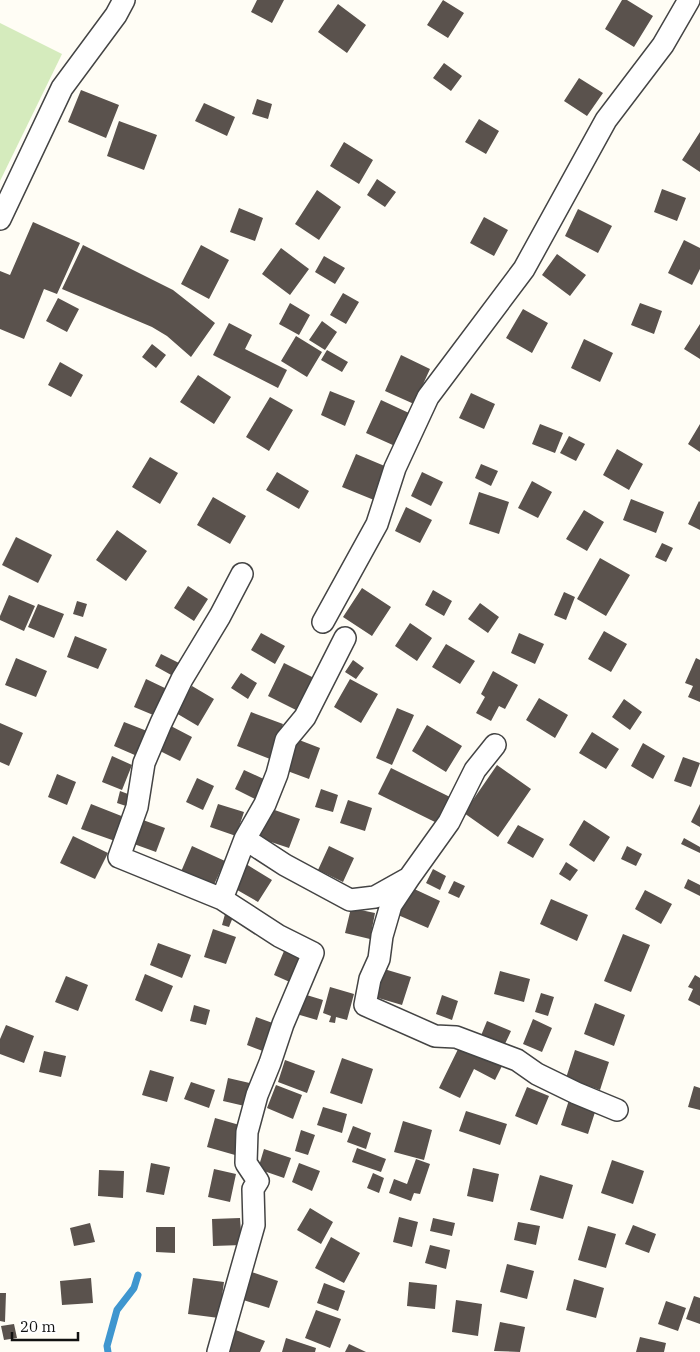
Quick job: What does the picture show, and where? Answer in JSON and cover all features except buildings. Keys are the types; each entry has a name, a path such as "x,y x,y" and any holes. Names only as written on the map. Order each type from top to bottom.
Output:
{"street":[{"path":"0,219 62,88 116,15 124,0"},
{"path":"323,622 376,524 395,468 428,397 524,270 606,120 663,45 689,0"},
{"path":"218,1352 254,1225 253,1189 258,1181 246,1163 247,1132 257,1095 312,953 279,936 222,899 119,857 137,807 144,763 160,724 182,679 220,616 242,574"},
{"path":"222,899 245,839 265,804 277,774 286,740 305,717 344,638"},
{"path":"495,745 475,770 449,822 391,905 378,959 370,979 365,1005 435,1036 456,1037 517,1060 545,1078 617,1110"},
{"path":"245,839 285,865 350,900 375,897 409,878"}],"green space":[{"path":"0,23 62,54 0,181"}],"waterway":[{"path":"108,1352 107,1346 117,1310 134,1288 138,1275"}]}
